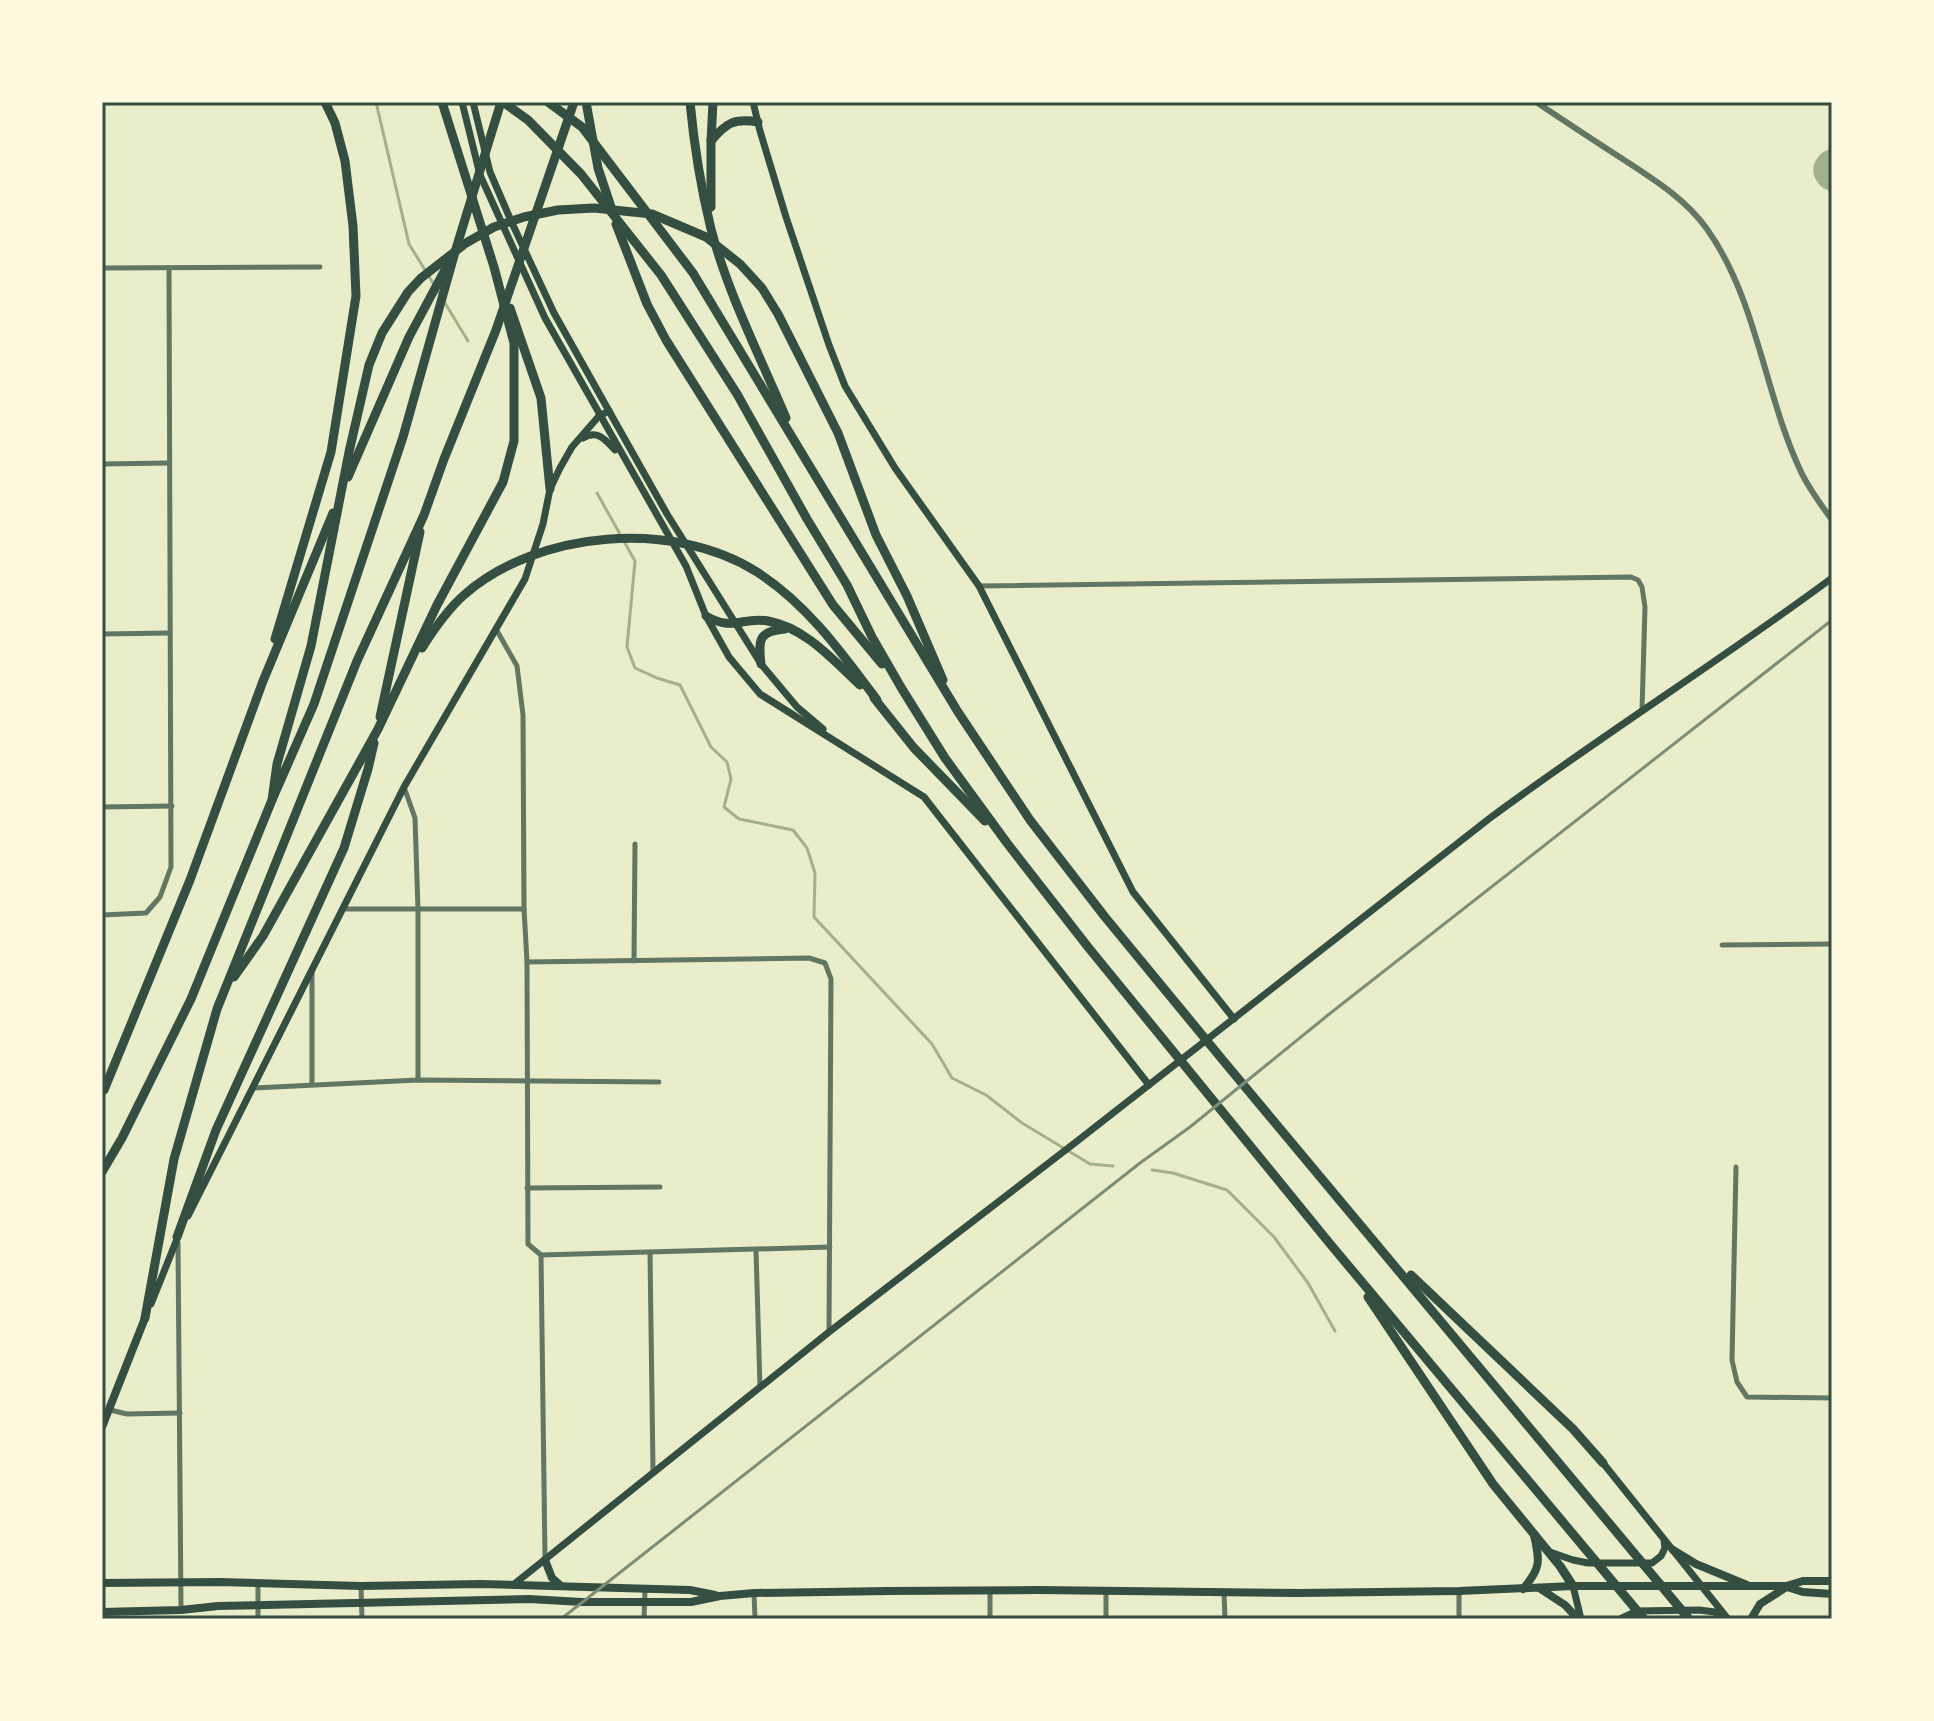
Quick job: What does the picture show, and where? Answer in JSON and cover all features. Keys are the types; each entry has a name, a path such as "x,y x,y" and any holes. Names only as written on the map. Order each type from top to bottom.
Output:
{"highway":[{"path":"263,681 331,452 356,296 353,226 345,161 335,123 325,102"},
{"path":"225,990 263,936 371,743 437,605 503,482 514,441 514,343 494,267 442,102"},
{"path":"102,1172 191,999 314,704 403,437 455,252 502,102 535,127 581,174 661,275 737,394 847,585 902,689 945,758 1007,843 1394,1327 1644,1619"},
{"path":"548,102 582,127"},
{"path":"562,102 693,273 958,712 1030,820 1105,917 1351,1212 1429,1299 1689,1619"},
{"path":"145,1318 174,1159 217,1009 357,661 424,515 496,330 574,102"},
{"path":"586,102 598,168 624,246 647,304 666,340 833,605 902,689"},
{"path":"690,102 694,147 711,230 728,281 798,447"},
{"path":"711,230 713,102"},
{"path":"711,141 731,122 758,122"},
{"path":"272,800 277,764 311,646 369,365 382,333 408,292 421,278 466,243 494,227 558,210 594,208 652,214 706,237 733,257 762,288 838,433 876,535 907,596 958,712"},
{"path":"103,1091 190,880 263,681 371,423 409,337 455,252"},
{"path":"494,267 541,398 550,489"},
{"path":"177,1237 216,1130 344,848 368,769 424,515"},
{"path":"405,673 437,625 464,595 497,572 530,557 572,544 612,539 646,538 691,545 726,555 758,572 801,606 838,648 914,748 1007,843"},
{"path":"706,616 727,625 765,620 792,629 814,642 877,700"},
{"path":"761,664 759,648 766,633 792,629"},
{"path":"1429,1299 1573,1429 1603,1463"},
{"path":"1394,1327 1493,1484 1573,1586"}],"main road":[{"path":"462,102 480,175 545,318 686,566 706,616 729,657 760,694 924,797 1149,1085"},
{"path":"473,102 490,172 554,313 667,514 761,664 797,707 837,741"},
{"path":"753,102 807,281 845,386 895,468 979,586 1133,892 1234,1019"},
{"path":"102,1427 177,1237 404,787 525,579 543,524 550,489 572,447 599,416 609,411"},
{"path":"572,447 587,435 598,435 606,439 627,464"},
{"path":"513,1585 829,1332 1490,818 1642,710 1761,631 1832,578"},
{"path":"1603,1463 1726,1619"},
{"path":"1523,1589 1539,1568 1534,1535"},
{"path":"1548,1551 1588,1563 1652,1563 1665,1548 1664,1539"},
{"path":"1673,1550 1696,1564 1752,1587"},
{"path":"545,1560 552,1578 561,1586"},
{"path":"529,1574 529,1599"},
{"path":"102,1612 146,1615 218,1606 529,1599 691,1602 754,1593 1459,1591 1573,1586 1752,1587 1832,1581"},
{"path":"102,1583 529,1585 690,1590 720,1596"},
{"path":"1573,1586 1580,1619"},
{"path":"1786,1586 1803,1592 1832,1594"},
{"path":"1751,1619 1760,1604 1786,1586"},
{"path":"1538,1588 1580,1619"},
{"path":"1620,1619 1637,1611 1699,1610 1715,1612 1726,1619"}],"street":[{"path":"1536,102 1667,189 1705,227 1739,290 1789,444 1803,475 1832,520"},
{"path":"102,268 320,267"},
{"path":"102,915 146,913 160,897 171,867 169,268"},
{"path":"102,464 169,463"},
{"path":"979,586 1631,577 1638,580 1642,587 1645,607 1642,710"},
{"path":"496,629 517,666 523,715 528,1244 541,1255 830,1247"},
{"path":"102,634 170,633"},
{"path":"404,787 415,818 418,1080"},
{"path":"102,807 172,806"},
{"path":"634,961 635,844"},
{"path":"342,909 524,909"},
{"path":"1722,945 1832,944"},
{"path":"527,962 809,958 825,963 831,979 829,1332"},
{"path":"312,971 312,1084"},
{"path":"253,1088 418,1080 659,1082"},
{"path":"1736,1167 1732,1367 1737,1382 1747,1397 1832,1398"},
{"path":"527,1188 660,1187"},
{"path":"177,1237 181,1610"},
{"path":"756,1250 760,1388"},
{"path":"650,1253 653,1472"},
{"path":"541,1255 545,1560"},
{"path":"110,1410 127,1414 180,1413"},
{"path":"258,1583 258,1619"},
{"path":"361,1586 362,1619"},
{"path":"644,1619 645,1589"},
{"path":"990,1591 990,1619"},
{"path":"1459,1591 1459,1619"},
{"path":"1106,1592 1106,1619"},
{"path":"1224,1592 1225,1619"},
{"path":"754,1593 755,1619"}],"shaded area":[{"path":"1832,148 1832,192 1818,183 1813,170 1818,157"}],"waterway":[{"path":"376,102 409,244 441,296"},
{"path":"445,303 468,341"},
{"path":"597,493 635,561 627,647 635,668 680,685 711,747 727,762 731,779 724,807 739,819 793,830 807,848 815,873 814,917 932,1044 952,1078 986,1095 1022,1123 1090,1164 1113,1166"},
{"path":"1152,1170 1173,1173 1227,1190 1274,1237 1308,1283 1335,1331"}],"railway":[{"path":"561,1619 1832,620"}]}
